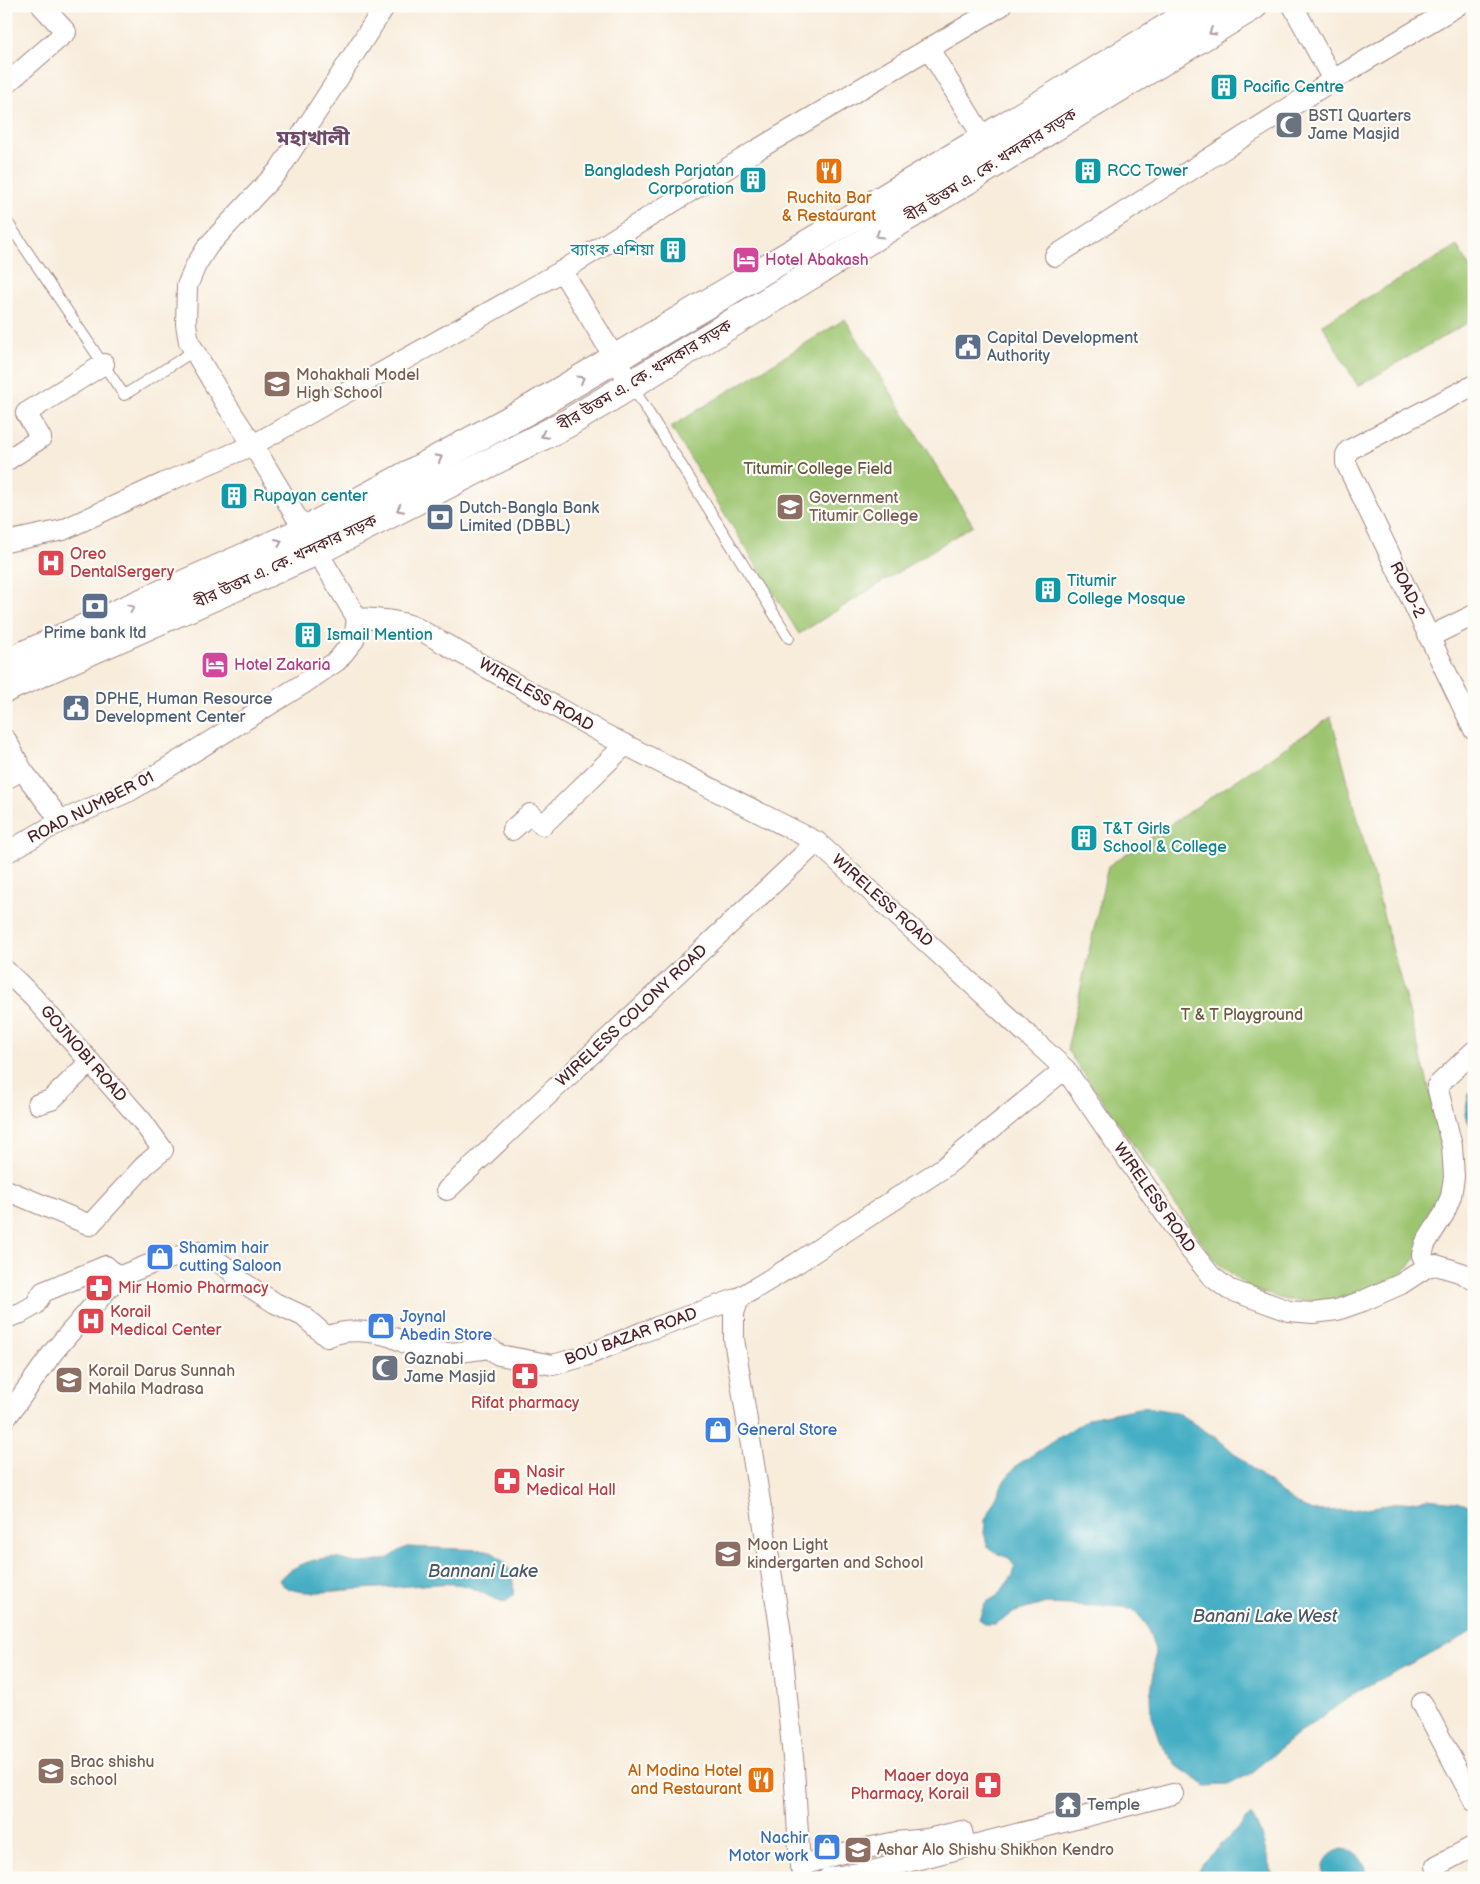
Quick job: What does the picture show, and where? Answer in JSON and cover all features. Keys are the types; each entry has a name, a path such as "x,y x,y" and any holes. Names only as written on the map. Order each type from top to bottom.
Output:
{"main road":[{"name":"বীর উত্তম এ. কে. খন্দকার সড়ক","path":"6,663 311,541 1203,6"},
{"name":"বীর উত্তম এ. কে. খন্দকার সড়ক","path":"6,688 311,541 568,423 1253,6"}],"street":[{"path":"6,84 66,32 42,6"},
{"path":"357,618 253,444 224,401 189,342 185,304 187,286 196,264 208,246 279,170 385,6"},
{"path":"6,542 63,530 253,444 562,271 760,148 1001,6"},
{"path":"1293,6 1333,80"},
{"path":"1055,256 1333,80 1457,6"},
{"path":"929,49 984,139"},
{"path":"562,271 631,386"},
{"path":"6,461 41,438 26,413 104,364"},
{"name":"ROAD-2","path":"1474,386 1349,450 1346,455 1346,463 1474,730"},
{"path":"1429,637 1474,615"},
{"name":"WIRELESS ROAD","path":"357,618 385,619 416,627 625,745 817,842 1065,1069 1188,1247 1211,1276 1228,1289 1289,1311 1313,1313 1337,1310 1363,1302 1401,1284 1427,1267"},
{"name":"ROAD NUMBER 01","path":"6,853 61,820 130,792 303,684 336,661 354,640 357,618"},
{"path":"6,740 14,775 61,820"},
{"path":"512,830 530,814 543,825 625,745"},
{"name":"WIRELESS COLONY ROAD","path":"447,1190 817,842"},
{"name":"GOJNOBI ROAD","path":"6,971 33,997 142,1121 163,1150 145,1165 90,1225 6,1190"},
{"path":"1474,1051 1437,1086 1452,1146 1454,1177 1451,1196 1444,1214 1425,1244 1422,1255 1427,1267 1436,1265 1462,1272 1474,1280"},
{"path":"38,1104 51,1100 90,1062"},
{"name":"BOU BAZAR ROAD","path":"118,1277 156,1262 196,1252 204,1252 230,1270 242,1282 302,1316 328,1337 338,1332 348,1331 391,1337 421,1350 439,1353 489,1348 498,1355 553,1365 585,1356 643,1332 739,1298 797,1263 943,1168 1065,1069"},
{"path":"6,1318 21,1313 35,1305 43,1292 106,1266 118,1277 54,1351 6,1418"},
{"path":"739,1298 734,1313 734,1339 780,1627 802,1872 838,1854 962,1831 965,1847"},
{"path":"1422,1703 1474,1802"},
{"path":"828,1878 872,1871 1173,1794"},
{"path":"1436,1866 1474,1846"}],"lane":[{"path":"6,220 9,232 104,364 124,395 194,351"},
{"path":"631,386 789,638"}],"green space":[{"path":"1457,246 1474,275 1474,319 1358,386 1322,324"},
{"name":"Titumir College Field","path":"845,319 973,525 799,634 671,427"},
{"name":"T & T Playground","path":"1331,717 1451,1171 1427,1246 1400,1276 1360,1293 1326,1301 1286,1300 1251,1289 1215,1261 1067,1050 1108,866"}],"water":[{"path":"1474,1089 1474,1134 1465,1114 1469,1094"},
{"name":"Banani Lake West","path":"1144,1407 1176,1412 1219,1440 1281,1493 1300,1506 1313,1511 1352,1510 1427,1499 1458,1502 1474,1508 1474,1631 1361,1689 1299,1733 1248,1775 1228,1785 1206,1786 1177,1766 1160,1742 1151,1716 1150,1697 1155,1650 1146,1624 1136,1612 1124,1607 1043,1604 1015,1612 995,1624 986,1624 979,1619 985,1603 997,1596 1013,1575 1015,1567 1009,1558 993,1552 988,1547 984,1534 985,1520 1004,1481 1017,1465 1089,1418"},
{"name":"Bannani Lake","path":"407,1547 487,1550 499,1557 508,1568 513,1580 513,1595 505,1602 494,1599 468,1586 449,1584 310,1592 291,1589 284,1586 279,1580 283,1575 296,1567 318,1559 337,1558 355,1563 371,1562 386,1559"},
{"path":"1251,1815 1260,1832 1274,1878 1195,1878 1204,1862"},
{"path":"1342,1849 1353,1852 1360,1858 1365,1872 1364,1878 1324,1878 1323,1873 1327,1859 1333,1853"}],"place":[{"name":"Pacific Centre","path":"1224,87"},
{"name":"BSTI Quarters Jame Masjid","path":"1289,125"},
{"name":"Ruchita Bar & Restaurant","path":"829,171"},
{"name":"RCC Tower","path":"1088,171"},
{"name":"Bangladesh Parjatan Corporation","path":"753,180"},
{"name":"ব্যাংক এশিয়া","path":"673,250"},
{"name":"Hotel Abakash","path":"746,260"},
{"name":"Capital Development Authority","path":"968,347"},
{"name":"Mohakhali Model High School","path":"277,384"},
{"name":"Rupayan center","path":"234,496"},
{"name":"Government Titumir College","path":"790,507"},
{"name":"Dutch-Bangla Bank Limited (DBBL)","path":"440,517"},
{"name":"Oreo DentalSergery","path":"51,563"},
{"name":"Titumir College Mosque","path":"1048,590"},
{"name":"Prime bank ltd","path":"95,606"},
{"name":"Ismail Mention","path":"308,635"},
{"name":"Hotel Zakaria","path":"215,665"},
{"name":"DPHE, Human Resource Development Center","path":"76,708"},
{"name":"T&T Girls School & College","path":"1084,838"},
{"name":"Shamim hair cutting Saloon","path":"160,1257"},
{"name":"Mir Homio Pharmacy","path":"99,1288"},
{"name":"Korail Medical Center","path":"91,1321"},
{"name":"Joynal Abedin Store","path":"381,1326"},
{"name":"Gaznabi Jame Masjid","path":"385,1368"},
{"name":"Rifat pharmacy","path":"525,1376"},
{"name":"Korail Darus Sunnah Mahila Madrasa","path":"69,1380"},
{"name":"General Store","path":"718,1430"},
{"name":"Nasir Medical Hall","path":"507,1481"},
{"name":"Moon Light kindergarten and School","path":"728,1554"},
{"name":"Brac shishu school","path":"51,1771"},
{"name":"Al Modina Hotel and Restaurant","path":"761,1780"},
{"name":"Maaer doya Pharmacy, Korail","path":"988,1785"},
{"name":"Temple","path":"1068,1805"},
{"name":"Nachir Motor work","path":"827,1847"},
{"name":"Ashar Alo Shishu Shikhon Kendro","path":"858,1850"}],"district":[{"name":"মহাখালী","path":"313,138"}]}
